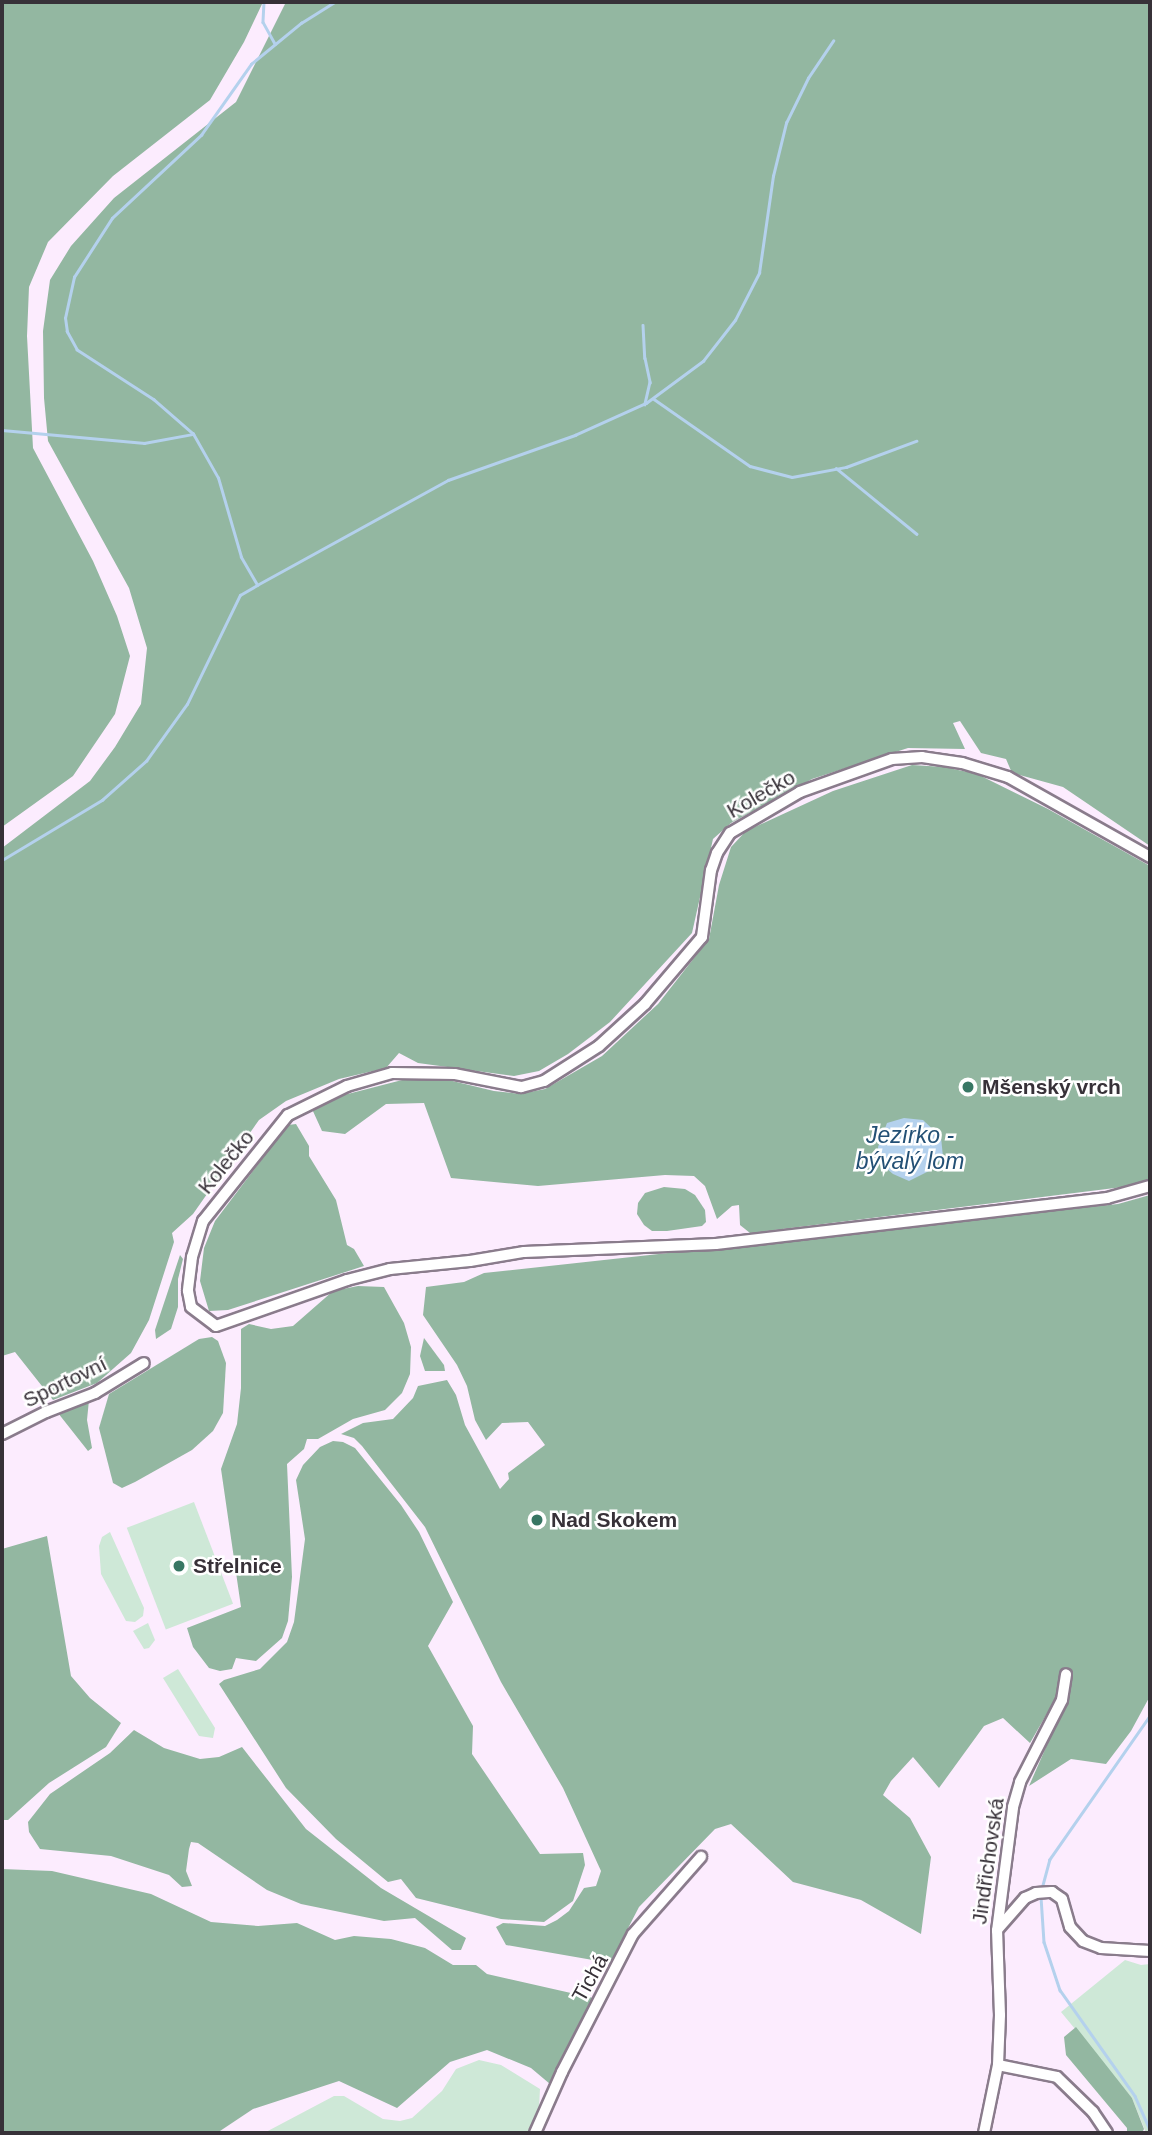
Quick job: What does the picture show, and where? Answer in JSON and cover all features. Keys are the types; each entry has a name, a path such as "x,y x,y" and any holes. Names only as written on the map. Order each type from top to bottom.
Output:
{"street":[{"name":"Kolečko","path":"1150,857 1008,777 962,763 922,757 892,759 800,792 730,833 717,853 712,870 702,937 645,1003 599,1046 544,1081 521,1087 455,1074 391,1073 347,1086 288,1115 203,1221 192,1257 188,1291 191,1307 216,1326 347,1280 390,1269 470,1261 524,1252 716,1244 1107,1198 1150,1186"},
{"name":"Sportovní","path":"2,1434 46,1412 95,1393 144,1363"},
{"name":"Jindřichovská","path":"984,2133 998,2065 1000,2015 997,1931 1013,1807 1020,1782 1062,1700 1066,1674"},
{"name":"Tichá","path":"535,2133 562,2071 618,1968 633,1934 701,1857"},
{"path":"997,1931 1026,1898 1036,1892 1052,1892 1062,1899 1070,1927 1083,1941 1101,1948 1150,1951"},
{"path":"998,2065 1057,2077 1093,2112 1107,2133"}],"green space":[{"path":"2,2 263,2 244,42 210,100 113,176 48,242 29,287 27,336 33,448 93,561 117,616 130,656 115,714 73,776 2,827"},
{"path":"286,2 1150,2 1150,846 1063,787 1012,773 1006,759 981,753 960,721 953,723 965,749 908,748 812,779 731,823 713,839 692,933 610,1022 568,1054 539,1071 514,1076 418,1063 399,1053 386,1068 339,1079 286,1101 259,1120 193,1214 172,1233 174,1242 149,1320 131,1353 97,1383 53,1400 15,1352 2,1356 2,848 90,781 115,747 141,704 147,648 129,588 48,441 43,331 50,280 71,246 114,198 236,102"},
{"path":"912,765 944,767 977,774 1048,809 1150,866 1150,1181 1147,1184 750,1233 740,1225 739,1205 732,1206 717,1219 705,1186 694,1176 665,1175 538,1186 451,1178 424,1103 386,1104 345,1134 322,1131 312,1109 340,1096 406,1079 440,1078 494,1091 520,1094 545,1089 602,1056 658,1004 709,939 719,885 731,847 746,831 833,791"},
{"path":"296,1124 309,1146 309,1156 336,1200 347,1245 354,1249 364,1266 228,1310 209,1311 200,1281 204,1248 215,1221 288,1125"},
{"path":"664,1187 685,1189 695,1195 705,1210 706,1222 702,1226 667,1231 652,1231 644,1225 637,1214 638,1203 645,1193"},
{"path":"1150,1195 1150,1696 1131,1731 1106,1764 1071,1759 1029,1786 1069,1695 1057,1696 1030,1743 1003,1718 984,1726 939,1788 913,1757 891,1781 883,1795 910,1818 931,1857 921,1934 861,1900 793,1882 731,1824 715,1829 639,1907 610,1963 506,1945 496,1927 503,1923 545,1926 557,1920 569,1911 584,1888 596,1886 601,1871 563,1788 501,1682 425,1527 362,1446 354,1438 341,1434 363,1423 393,1419 413,1398 418,1386 447,1380 456,1395 465,1425 500,1489 509,1479 508,1473 545,1445 528,1422 502,1423 486,1440 475,1420 467,1386 457,1365 423,1315 426,1287 464,1282 484,1273 1118,1204"},
{"path":"180,1255 183,1259 178,1279 178,1307 171,1329 156,1339 155,1330"},
{"path":"358,1286 384,1287 404,1323 411,1347 410,1374 402,1393 385,1410 353,1419 318,1439 307,1439 304,1449 287,1464 292,1577 288,1621 282,1638 256,1661 236,1658 232,1669 220,1671 209,1668 193,1647 187,1628 241,1607 221,1469 237,1424 241,1388 241,1329 249,1324 271,1329 293,1326 333,1291"},
{"path":"212,1337 218,1341 226,1363 223,1413 213,1431 192,1450 135,1482 122,1488 113,1483 99,1428 109,1394 199,1339"},
{"path":"424,1338 444,1365 445,1371 425,1371 420,1356"},
{"path":"89,1400 87,1420 92,1448 88,1451 58,1413"},
{"path":"333,1441 355,1448 401,1505 419,1532 453,1602 428,1646 473,1726 472,1754 540,1854 583,1853 585,1865 573,1901 544,1922 501,1919 416,1898 401,1879 388,1882 336,1839 286,1788 219,1684 260,1669 287,1642 294,1622 305,1539 296,1480 303,1465 320,1447"},
{"name":"Střelnice","path":"194,1502 233,1604 166,1630 127,1528"},
{"path":"110,1532 144,1608 143,1616 135,1622 126,1621 101,1574 99,1546 102,1537"},
{"path":"47,1536 71,1676 90,1698 121,1723 106,1747 49,1783 8,1820 2,1820 2,1549"},
{"path":"148,1623 155,1640 149,1648 144,1649 133,1631"},
{"path":"178,1669 215,1728 213,1738 199,1736 163,1678"},
{"path":"134,1730 164,1748 200,1759 219,1757 242,1747 306,1829 381,1888 466,1938 461,1950 452,1950 415,1918 384,1921 301,1904 267,1890 198,1843 191,1842 189,1849 186,1871 192,1886 182,1887 169,1875 111,1856 40,1849 29,1832 28,1822 50,1794 110,1753"},
{"path":"2,1869 52,1871 151,1894 211,1922 258,1926 297,1923 335,1940 354,1936 391,1939 425,1948 453,1965 476,1965 487,1974 593,1998 550,2084 531,2068 487,2050 450,2062 397,2108 339,2081 253,2109 217,2133 2,2133"},
{"path":"1125,1960 1141,1965 1150,1964 1150,2133 1146,2133 1132,2098 1061,2012"},
{"path":"1076,2027 1132,2098 1144,2129 1142,2133 1127,2133 1127,2128 1066,2055 1064,2037"},
{"path":"479,2060 501,2065 540,2089 539,2108 528,2133 264,2133 334,2096 344,2096 383,2119 400,2121 412,2118 442,2091 456,2069"}],"water":[{"name":"Jezírko - bývalý lom","path":"904,1118 923,1120 941,1137 943,1157 931,1170 909,1181 893,1174 879,1162 878,1147 887,1123"}],"waterway":[{"path":"264,2 263,22 275,44"},
{"path":"2,860 102,800 146,761 187,704 240,595 257,585 241,557 218,478 193,434 154,400 77,350 67,332 65,318 74,277 112,218 201,135 251,64 301,23 334,2"},
{"path":"257,585 448,480 575,435 646,403 703,361 735,320 759,273 773,176 786,123 808,78 833,41"},
{"path":"643,325 650,382 645,404"},
{"path":"654,399 750,466 792,477 846,467 916,441"},
{"path":"2,430 144,443 193,434"},
{"path":"836,468 917,534"},
{"path":"1042,1887 1049,1860 1150,1715"},
{"path":"1041,1897 1044,1942 1060,1990 1135,2096 1150,2130"}],"place":[{"name":"Mšenský vrch","path":"968,1087"},
{"name":"Nad Skokem","path":"537,1520"},
{"name":"Střelnice","path":"179,1566"}]}
